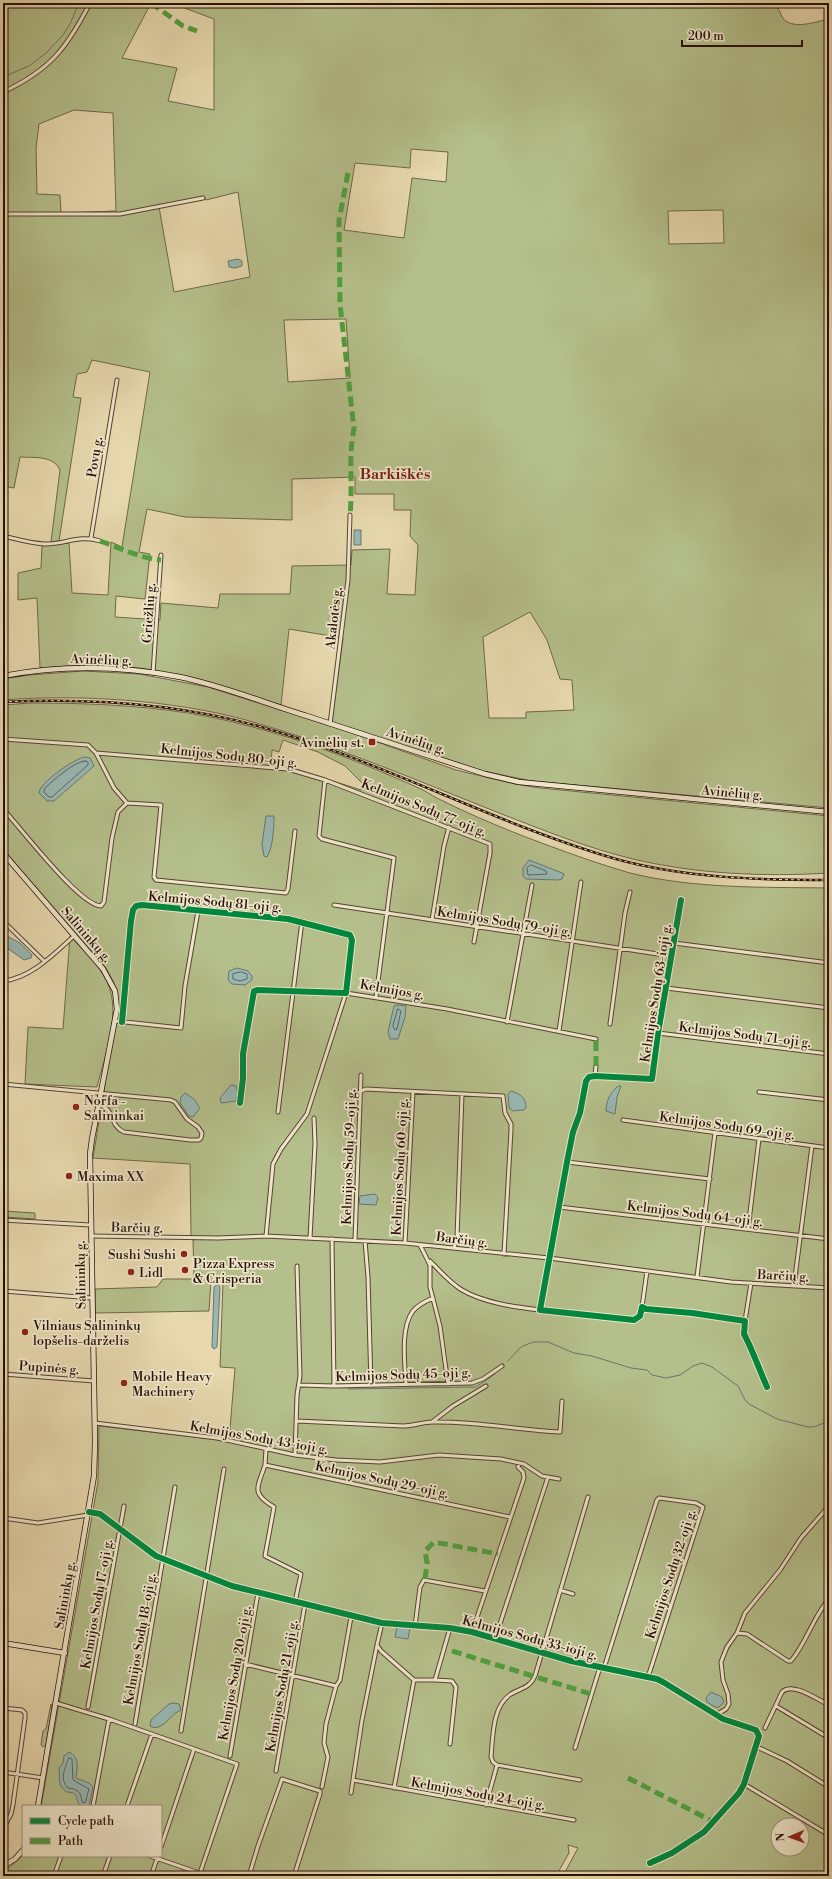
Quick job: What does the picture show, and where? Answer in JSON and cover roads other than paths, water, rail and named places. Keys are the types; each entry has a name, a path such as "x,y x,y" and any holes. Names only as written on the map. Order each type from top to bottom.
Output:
{"main road":[{"name":"Avinėlių g.","path":"3,676 75,668 112,669 153,673 206,684 485,774 519,782 829,812"},
{"name":"Salininkų g.","path":"3,853 103,969 112,984 116,1000 116,1021 100,1093 90,1154 95,1469 89,1513 38,1805"},
{"path":"3,1643 65,1653"},
{"path":"3,1866 15,1859 22,1851"}],"street":[{"path":"3,92 30,77 48,64 64,48 75,32 90,3"},
{"path":"3,214 120,214 204,198"},
{"name":"Povų g.","path":"91,538 117,380"},
{"name":"Akalotės g.","path":"330,724 348,580 350,515"},
{"path":"3,536 44,544 78,538 91,538 100,541"},
{"name":"Griežlių g.","path":"153,673 161,555"},
{"path":"3,739 90,746 96,753 114,788 128,803 161,805 154,877 156,880 286,893 288,891 295,831"},
{"name":"Kelmijos Sodų 80-oji g.","path":"96,753 288,769 325,780"},
{"path":"325,780 319,836 322,839 394,858 376,996"},
{"name":"Kelmijos Sodų 77-oji g.","path":"325,780 449,827 490,845 474,942"},
{"path":"3,809 50,863 83,897 96,906 101,906 104,902 112,838 118,812 128,803"},
{"path":"432,920 444,846 449,827"},
{"path":"559,1031 571,941 581,882"},
{"path":"506,1022 532,885"},
{"path":"610,1024 625,913 630,892"},
{"name":"Kelmijos Sodų 63-ioji g.","path":"595,1076 652,1079 658,1033 681,900"},
{"name":"Kelmijos Sodų 81-oji g.","path":"122,1022 134,908 142,905 302,921 350,935 352,940 346,993"},
{"name":"Kelmijos Sodų 79-oji g.","path":"334,905 671,956"},
{"path":"116,1021 181,1028 186,982 198,911"},
{"path":"3,921 44,961"},
{"path":"278,1112 302,921"},
{"path":"3,980 20,978 44,961 74,936"},
{"path":"674,943 829,963"},
{"path":"666,988 829,1008"},
{"path":"240,1103 243,1078 243,1054 252,994 257,990 346,993"},
{"name":"Kelmijos g.","path":"266,1236 274,1161 307,1114 346,993 376,996 596,1039"},
{"name":"Kelmijos Sodų 71-oji g.","path":"658,1033 829,1054"},
{"path":"540,1310 573,1132 580,1113 586,1081 589,1077 595,1076 596,1066"},
{"name":"Kelmijos Sodų 59-oji g.","path":"355,1240 362,1075"},
{"path":"3,1084 173,1101 187,1119 198,1127 202,1133 201,1138 197,1140 124,1132 116,1126 109,1109 105,1106 98,1105"},
{"path":"361,1091 366,1089 501,1095 504,1098 505,1113 511,1124 504,1254"},
{"name":"Kelmijos Sodų 60-oji g.","path":"405,1243 412,1092"},
{"path":"759,1092 829,1100"},
{"path":"454,1248 456,1238 462,1094"},
{"path":"310,1238 315,1144 314,1118"},
{"name":"Kelmijos Sodų 69-oji g.","path":"622,1120 829,1148"},
{"path":"697,1277 715,1133"},
{"path":"748,1229 759,1139"},
{"path":"794,1285 799,1235 812,1146"},
{"path":"567,1162 710,1179"},
{"name":"Kelmijos Sodų 64-oji g.","path":"559,1207 829,1239"},
{"path":"3,1220 90,1224"},
{"name":"Barčių g.","path":"91,1236 218,1238 266,1236 405,1243 549,1258 751,1283 829,1288"},
{"path":"332,1239 334,1386"},
{"path":"365,1241 368,1277 371,1385"},
{"path":"420,1245 424,1255 430,1262 454,1285 467,1293 511,1306 540,1310 634,1320 640,1316 647,1271"},
{"path":"430,1262 430,1287 440,1326 448,1384"},
{"path":"295,1455 298,1395 300,1385 297,1266"},
{"path":"751,1283 744,1334 749,1341 755,1362 767,1387"},
{"path":"3,1291 92,1298"},
{"path":"406,1384 404,1338 409,1319 418,1306 433,1298"},
{"path":"642,1307 646,1309 692,1313 745,1321"},
{"name":"Kelmijos Sodų 45-oji g.","path":"300,1385 334,1386 448,1384 479,1381 502,1366"},
{"name":"Pupinės g.","path":"3,1374 94,1381"},
{"path":"432,1422 453,1406 486,1386"},
{"path":"297,1421 403,1426 416,1426 432,1422 486,1424 560,1432 562,1401"},
{"name":"Kelmijos Sodų 43-ioji g.","path":"95,1423 217,1438 295,1455 380,1462 439,1456 476,1456 519,1463 530,1467 539,1474 559,1479"},
{"path":"266,1449 265,1465 258,1488 258,1493 261,1500 274,1507 265,1556 301,1574 295,1602"},
{"path":"472,1632 524,1478 523,1472 518,1466 519,1463"},
{"name":"Kelmijos Sodų 29-oji g.","path":"265,1465 510,1517"},
{"path":"181,1731 208,1576 224,1469"},
{"path":"495,1639 548,1477"},
{"name":"Kelmijos Sodų 18-oji g.","path":"135,1724 175,1487"},
{"path":"580,1780 496,1765 492,1762 491,1757 498,1708 510,1695 532,1683 588,1497"},
{"name":"Kelmijos Sodų 32-oji g.","path":"602,1668 657,1500 664,1499 696,1503 703,1507 648,1677"},
{"name":"Kelmijos Sodų 17-oji g.","path":"88,1707 124,1506"},
{"path":"716,1715 726,1709 729,1704 728,1694 723,1680 721,1662 728,1647 738,1633 745,1613 780,1570 800,1538 816,1523 829,1506"},
{"path":"3,1518 38,1523 89,1513"},
{"name":"Kelmijos Sodų 33-ioji g.","path":"89,1513 100,1514 150,1553 232,1586 382,1623 450,1628 472,1632 542,1653 602,1668 648,1677 663,1682 727,1721 752,1729 758,1733 755,1746"},
{"path":"415,1626 420,1587 422,1581 425,1579 485,1591"},
{"path":"560,1590 573,1594"},
{"name":"Kelmijos Sodų 20-oji g.","path":"230,1756 258,1593"},
{"path":"738,1633 747,1634 788,1661 791,1661 820,1608 829,1599"},
{"name":"Kelmijos Sodų 21-oji g.","path":"276,1771 305,1604"},
{"path":"322,1787 328,1757 324,1743 326,1724 336,1686 340,1680 351,1616"},
{"path":"351,1793 363,1716 382,1623"},
{"path":"435,1680 450,1628"},
{"path":"377,1645 381,1651 414,1680 452,1681 456,1687 456,1695 450,1744"},
{"path":"245,1664 336,1686"},
{"path":"575,1748 602,1668"},
{"name":"Kelmijos Sodų 24-oji g.","path":"414,1680 394,1788 574,1820"},
{"path":"765,1728 782,1692 788,1688 801,1691 829,1705"},
{"path":"56,1703 109,1719 237,1764 200,1875"},
{"path":"776,1706 829,1738"},
{"path":"3,1708 22,1710 25,1713 11,1814 3,1829"},
{"path":"93,1805 109,1719"},
{"path":"127,1805 152,1734"},
{"path":"650,1863 672,1854 704,1832 739,1793 744,1784 755,1746 787,1761 829,1787"},
{"path":"162,1844 194,1749"},
{"path":"486,1805 496,1765"},
{"path":"3,1772 43,1778"},
{"path":"249,1876 282,1779 320,1791 294,1876"},
{"path":"353,1780 394,1788"},
{"path":"744,1784 829,1835"},
{"path":"54,1876 61,1857"},
{"path":"103,1876 110,1857"},
{"path":"151,1876 158,1857 200,1875 208,1876"}],"water":[{"path":"238,259 242,261 242,266 235,268 229,267 228,261"},
{"path":"354,530 361,530 361,545 354,545"},
{"path":"80,758 90,758 94,766 54,801 47,801 39,793 51,777"},
{"path":"266,816 274,816 272,843 267,857 264,856 262,844"},
{"path":"529,860 564,874 562,879 526,879 523,876 523,868"},
{"path":"3,934 20,943 32,955 31,958 24,960 3,945"},
{"path":"237,968 248,971 252,976 252,980 245,985 232,984 228,980 229,971"},
{"path":"394,1006 406,1006 405,1017 398,1039 390,1039 388,1032"},
{"path":"231,1085 236,1086 238,1093 236,1101 221,1103 220,1098"},
{"path":"618,1086 621,1086 617,1097 615,1114 606,1111 606,1107 609,1097"},
{"path":"511,1091 520,1095 524,1099 526,1108 524,1110 513,1111 509,1108 508,1094"},
{"path":"185,1093 194,1099 200,1108 193,1117 189,1116 180,1103 181,1097"},
{"path":"375,1194 378,1198 376,1205 359,1204 360,1196"},
{"path":"218,1284 220,1287 217,1347 214,1349 212,1347 214,1287"},
{"path":"397,1627 410,1628 408,1639 395,1637"},
{"path":"711,1692 722,1697 724,1702 719,1707 715,1707 707,1702 706,1698"},
{"path":"169,1704 179,1704 181,1710 162,1725 158,1727 150,1726 151,1720"},
{"path":"69,1752 75,1757 77,1767 76,1778 89,1783 93,1787 89,1805 79,1805 75,1794 66,1792 60,1785 59,1768 63,1763 64,1756"}],"waterway":[{"path":"3,77 29,66 46,53 63,35 70,24 79,3"},
{"path":"508,1361 521,1347 533,1342 548,1342 574,1353 592,1356 631,1368 647,1370 652,1375 666,1378 680,1375 693,1366 702,1363 712,1367 738,1386 745,1400 749,1404 777,1419 808,1427 814,1427 829,1421"},
{"path":"348,1389 476,1387 495,1374"}],"railway":[{"path":"3,702 67,701 132,704 164,707 227,718 303,740 348,756 526,828 571,845 616,859 668,870 722,877 829,880"}],"place":[{"name":"Avinėlių st.","path":"372,742"},
{"name":"Norfa - Salininkai","path":"76,1107"},
{"name":"Maxima XX","path":"69,1176"},
{"name":"Sushi Sushi","path":"184,1254"},
{"name":"Pizza Express & Crisperia","path":"185,1270"},
{"name":"Lidl","path":"131,1272"},
{"name":"Vilniaus Salininkų lopšelis-darželis","path":"25,1332"},
{"name":"Mobile Heavy Machinery","path":"124,1383"}],"district":[{"name":"Barkiškės","path":"395,474"}]}
